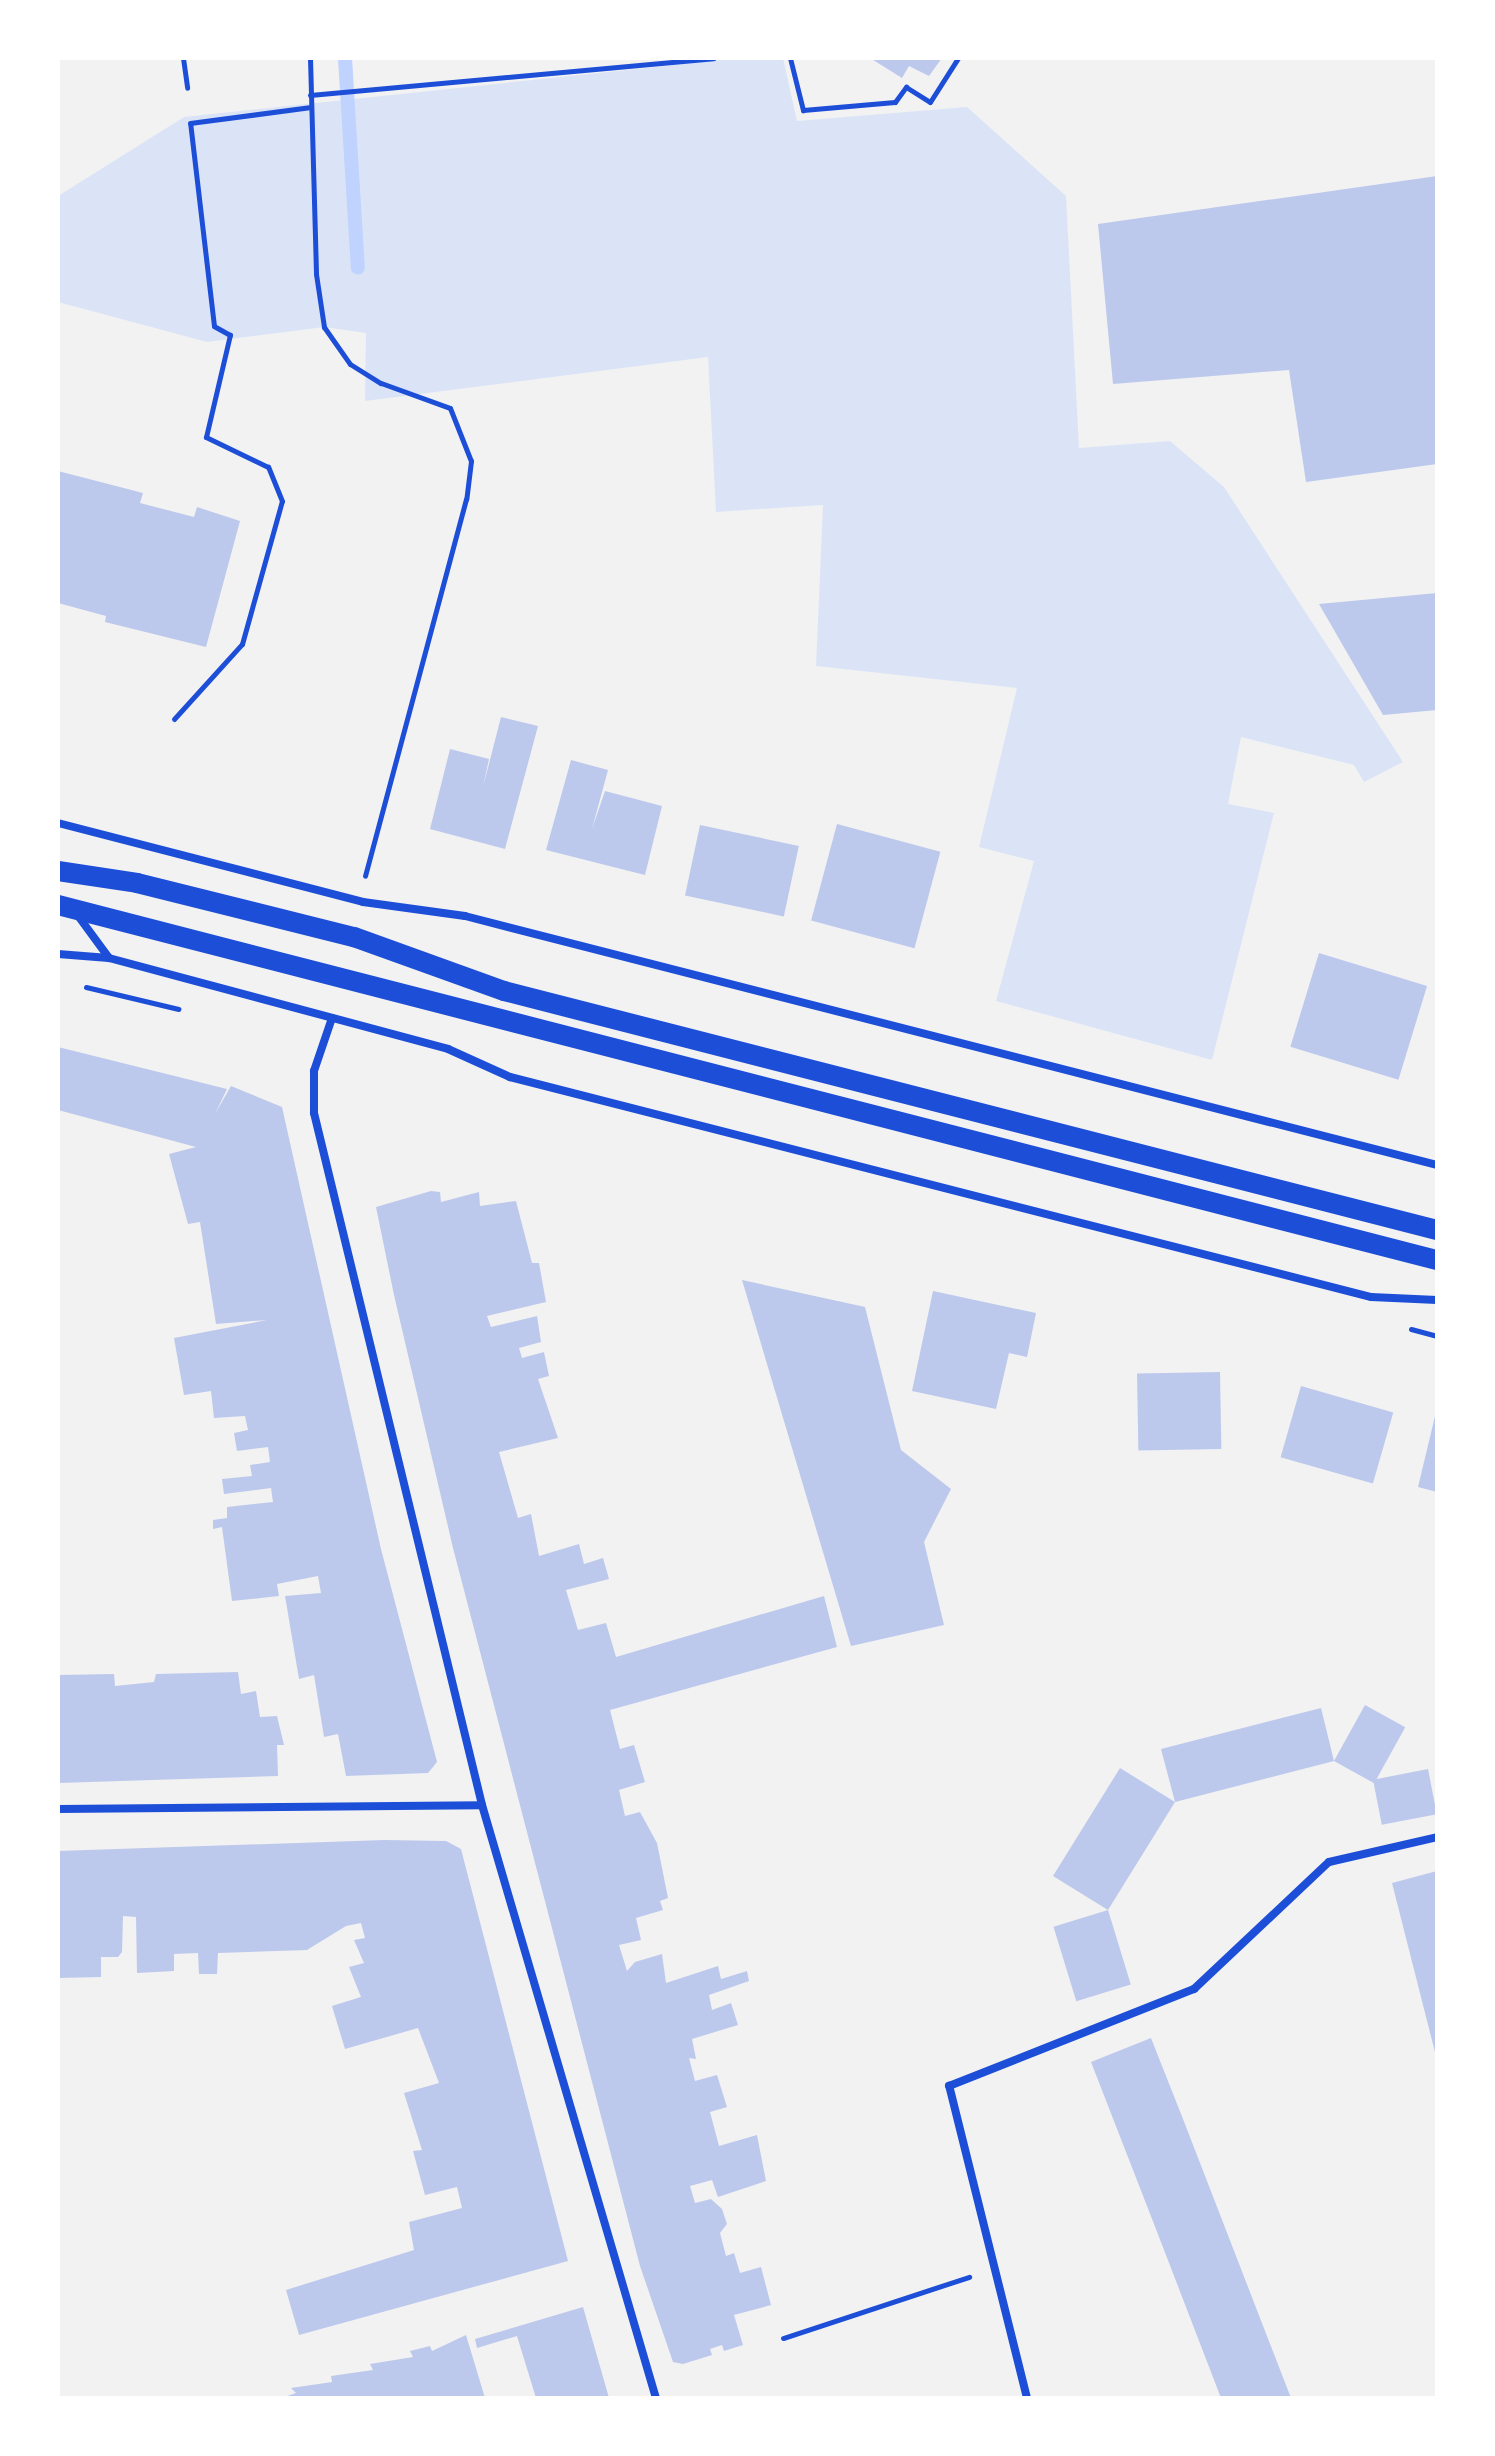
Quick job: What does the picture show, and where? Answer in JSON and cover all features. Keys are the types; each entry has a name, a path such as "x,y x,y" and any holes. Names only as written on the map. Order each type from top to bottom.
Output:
{"main road":[{"path":"58,871 137,883 354,937 504,991 1437,1230"},
{"path":"66,907 1437,1260"}],"street":[{"path":"58,823 363,902 465,916 1437,1165"},
{"path":"66,907 109,958"},
{"path":"58,954 109,958 448,1049 510,1077 1355,1294 1437,1300"},
{"path":"332,1018 314,1071 314,1113 482,1805 656,2398"},
{"path":"58,1809 482,1805"},
{"path":"1027,2398 949,2086 1194,1989 1329,1862 1437,1837"}],"path":[{"path":"183,58 187,88"},
{"path":"310,58 316,274 324,327 350,364 381,383 450,408 471,461 466,499 364,877"},
{"path":"310,95 713,58"},
{"path":"790,58 803,110 895,102 906,87 930,102 958,58"},
{"path":"174,719 242,644 282,501 268,467 206,437 230,335 214,326 190,123 311,107"},
{"path":"783,2338 993,2269"}],"shaded area":[{"path":"740,58 783,58 797,121 967,107 1066,196 1079,448 1170,441 1224,487 1403,762 1364,782 1354,765 1241,737 1228,804 1274,813 1212,1060 996,1001 1034,861 979,847 1017,688 816,666 823,505 716,512 708,357 365,401 366,333 324,327 207,342 58,302 58,196 184,117"}],"building":[{"path":"870,58 942,58 929,76 909,66 902,78"},
{"path":"1437,176 1437,464 1306,482 1289,370 1113,384 1098,224"},
{"path":"58,471 143,493 140,503 194,517 197,507 240,521 206,647 105,622 106,616 58,603"},
{"path":"1437,593 1437,710 1383,715 1319,604"},
{"path":"501,717 538,726 505,849 430,829 450,749 489,759 483,787"},
{"path":"571,760 608,770 592,829 605,791 662,806 645,875 546,850"},
{"path":"837,824 940,852 914,948 811,921"},
{"path":"700,825 799,846 784,916 685,895"},
{"path":"1319,953 1427,986 1398,1080 1290,1047"},
{"path":"58,1047 227,1089 215,1114 231,1086 282,1107 381,1549 437,1762 428,1773 346,1776 338,1734 324,1737 314,1675 299,1679 285,1596 321,1593 318,1576 277,1584 279,1596 232,1601 222,1527 213,1529 213,1520 227,1518 227,1507 273,1502 271,1488 224,1494 222,1479 252,1476 250,1465 270,1462 268,1447 237,1451 234,1433 248,1430 245,1416 214,1418 211,1391 184,1395 174,1338 267,1320 216,1324 200,1222 188,1224 169,1154 196,1147 58,1110"},
{"path":"431,1191 440,1192 441,1202 479,1192 480,1206 516,1201 532,1263 539,1263 546,1302 487,1316 491,1327 537,1316 541,1342 519,1348 522,1358 544,1352 549,1376 538,1379 558,1438 499,1452 518,1518 531,1514 539,1556 579,1544 584,1564 603,1558 609,1579 566,1590 578,1630 606,1623 616,1657 824,1596 837,1647 610,1710 620,1749 634,1745 645,1782 619,1790 625,1816 640,1812 657,1843 668,1898 660,1901 663,1910 636,1918 641,1940 619,1945 627,1971 635,1962 662,1954 666,1983 718,1966 721,1979 747,1971 749,1981 709,1995 712,2010 731,2003 738,2025 692,2039 696,2059 689,2058 695,2081 717,2075 727,2107 710,2112 719,2146 757,2135 766,2181 718,2197 712,2180 690,2186 695,2203 711,2199 722,2209 727,2224 720,2233 726,2256 734,2253 740,2273 761,2267 771,2305 734,2315 743,2345 724,2351 722,2345 710,2349 712,2355 683,2364 673,2362 640,2266 453,1548 394,1295 376,1207"},
{"path":"742,1280 865,1307 901,1450 951,1489 924,1542 944,1625 851,1646"},
{"path":"933,1291 1036,1313 1027,1357 1009,1353 996,1409 912,1391"},
{"path":"1220,1372 1221,1449 1138,1450 1137,1373"},
{"path":"1301,1386 1393,1412 1373,1484 1281,1457"},
{"path":"1437,1412 1437,1492 1418,1487"},
{"path":"238,1672 241,1694 256,1691 260,1717 277,1716 284,1745 277,1745 278,1776 58,1783 58,1675 114,1674 115,1686 154,1682 156,1674"},
{"path":"1365,1705 1405,1727 1374,1783 1334,1761"},
{"path":"1321,1708 1334,1761 1175,1802 1161,1749"},
{"path":"1120,1768 1175,1802 1108,1910 1053,1876"},
{"path":"1428,1769 1437,1814 1382,1825 1373,1780"},
{"path":"384,1840 446,1841 461,1849 568,2261 299,2335 286,2290 414,2250 409,2222 462,2208 457,2187 425,2195 413,2151 422,2150 404,2093 439,2083 418,2028 345,2049 332,2006 361,1997 349,1967 364,1963 354,1940 365,1938 361,1923 346,1926 307,1950 218,1953 217,1974 199,1974 198,1953 174,1954 174,1971 137,1973 136,1917 123,1916 122,1952 118,1957 101,1957 101,1977 58,1978 58,1851"},
{"path":"1437,1871 1437,2056 1436,2056 1392,1883"},
{"path":"1108,1910 1131,1985 1076,2001 1053,1927"},
{"path":"1151,2038 1291,2398 1221,2398 1091,2062"},
{"path":"583,2307 609,2398 536,2398 517,2336 477,2348 475,2339"},
{"path":"466,2335 485,2398 282,2398 296,2393 291,2388 332,2382 331,2376 373,2370 370,2364 413,2357 410,2351 430,2346 432,2351"}],"waterway":[{"path":"345,58 358,268"}]}
